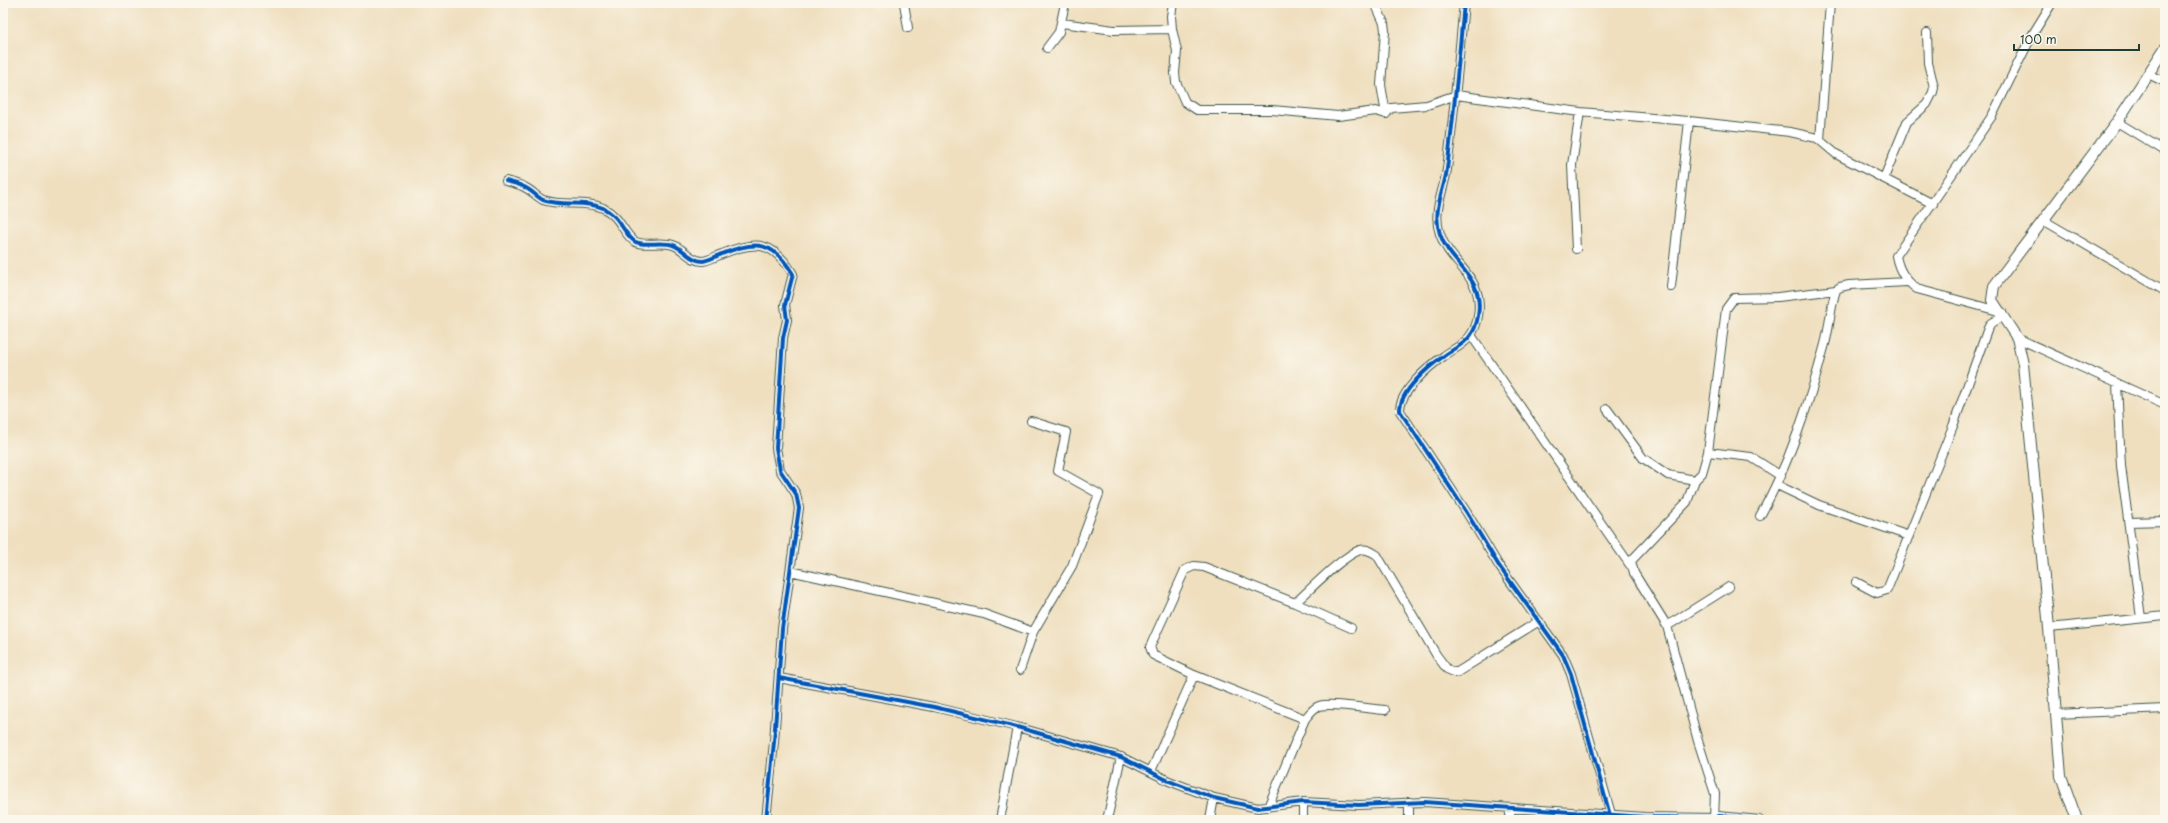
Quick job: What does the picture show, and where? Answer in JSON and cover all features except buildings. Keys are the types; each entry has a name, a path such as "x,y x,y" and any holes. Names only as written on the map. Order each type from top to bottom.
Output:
{"street":[{"path":"904,3 908,28"},
{"path":"1047,48 1059,32 1065,3"},
{"path":"1173,3 1172,29 1177,51 1175,74 1176,82 1185,102 1197,110 1272,110 1338,116 1376,111 1386,114"},
{"path":"1375,3 1384,22 1385,31 1381,85 1386,114"},
{"path":"1464,3 1456,95 1446,172 1439,195 1438,217 1442,238 1477,287 1478,317 1471,335 1462,344 1438,360 1412,386 1399,403 1400,410 1467,513 1499,566 1563,655 1571,674 1611,817"},
{"path":"1820,140 1830,3"},
{"path":"2003,314 1918,289 1907,282 1898,268 1896,256 1992,116 2030,37 2052,3"},
{"path":"1062,23 1114,30 1172,29"},
{"path":"1884,178 1907,122 1928,104 1933,92 1934,86 1928,63 1928,33"},
{"path":"2077,820 2061,776 2050,628 2023,364 2017,338 2003,314 1992,300 1994,286 2117,122 2165,48"},
{"path":"2148,74 2165,82"},
{"path":"1386,114 1391,108 1427,105 1456,95 1580,112 1689,121 1790,132 1820,140 1836,154 1933,204"},
{"path":"1576,249 1572,165 1580,112"},
{"path":"1671,286 1689,121"},
{"path":"2117,122 2165,151"},
{"path":"506,181 524,187 543,199 562,204 591,205 603,208 618,219 635,241 644,244 657,242 674,245 694,259 702,261 736,248 755,245 766,246 776,251 785,261 793,274 785,305 787,320 783,345 776,448 780,470 796,494 799,508 782,629 766,820"},
{"path":"2043,220 2165,291"},
{"path":"1630,565 1634,557 1687,502 1695,480 1702,473 1708,452 1726,309 1730,302 1734,298 1742,296 1778,297 1836,290 1840,287 1849,285 1907,282"},
{"path":"1760,516 1777,485 1791,454 1815,380 1828,331 1836,290"},
{"path":"1856,582 1877,593 1887,590 1953,426 1988,328 1991,323 2003,314"},
{"path":"1471,335 1630,565 1634,574 1667,626 1698,741 1715,794 1714,819"},
{"path":"2017,338 2165,405"},
{"path":"2117,383 2121,466 2141,618"},
{"path":"1607,409 1643,458 1668,475 1695,480"},
{"path":"1020,670 1033,632 1072,566 1099,494 1058,471 1066,432 1031,421"},
{"path":"1708,452 1751,457 1781,476"},
{"path":"1777,485 1826,508 1908,536"},
{"path":"2129,522 2165,521"},
{"path":"1295,603 1347,558 1361,550 1370,550 1378,555 1437,656 1447,669 1456,673 1539,621"},
{"path":"1305,719 1194,675 1161,661 1153,655 1150,647 1185,570 1194,566 1204,566 1295,603 1351,628"},
{"path":"790,571 984,614 1033,632"},
{"path":"1667,626 1729,587"},
{"path":"2050,628 2165,616"},
{"path":"1151,771 1194,675"},
{"path":"779,678 934,708 1017,727 1122,757 1169,781 1214,798 1258,808 1303,802 1359,805 1409,802 1510,808 1611,817 1714,819 1724,816 1759,820"},
{"path":"1268,807 1305,719 1316,708 1330,705 1385,710"},
{"path":"2056,714 2165,708"},
{"path":"1000,820 1017,727"},
{"path":"1107,820 1122,757"},
{"path":"1210,820 1214,798"},
{"path":"1303,802 1303,820"},
{"path":"1409,802 1409,820"},
{"path":"1510,808 1510,820"}],"cycle path":[{"path":"1464,3 1446,177 1439,201 1437,217 1440,234 1445,245 1472,281 1479,302 1478,316 1474,329 1468,339 1431,366 1416,380 1404,396 1400,411 1467,513 1499,566 1563,655 1571,674 1611,819"},
{"path":"506,181 524,187 543,200 558,203 589,204 603,208 614,216 630,237 638,243 673,245 694,259 702,261 734,249 754,245 763,246 771,249 778,255 786,263 793,274 785,305 787,320 783,338 776,448 780,470 796,494 799,508 782,629 774,742 766,820"},
{"path":"779,678 934,707 1017,727 1121,757 1169,781 1214,798 1258,808 1303,802 1359,805 1424,802 1645,817 1715,818 1719,816 1759,820"}]}
